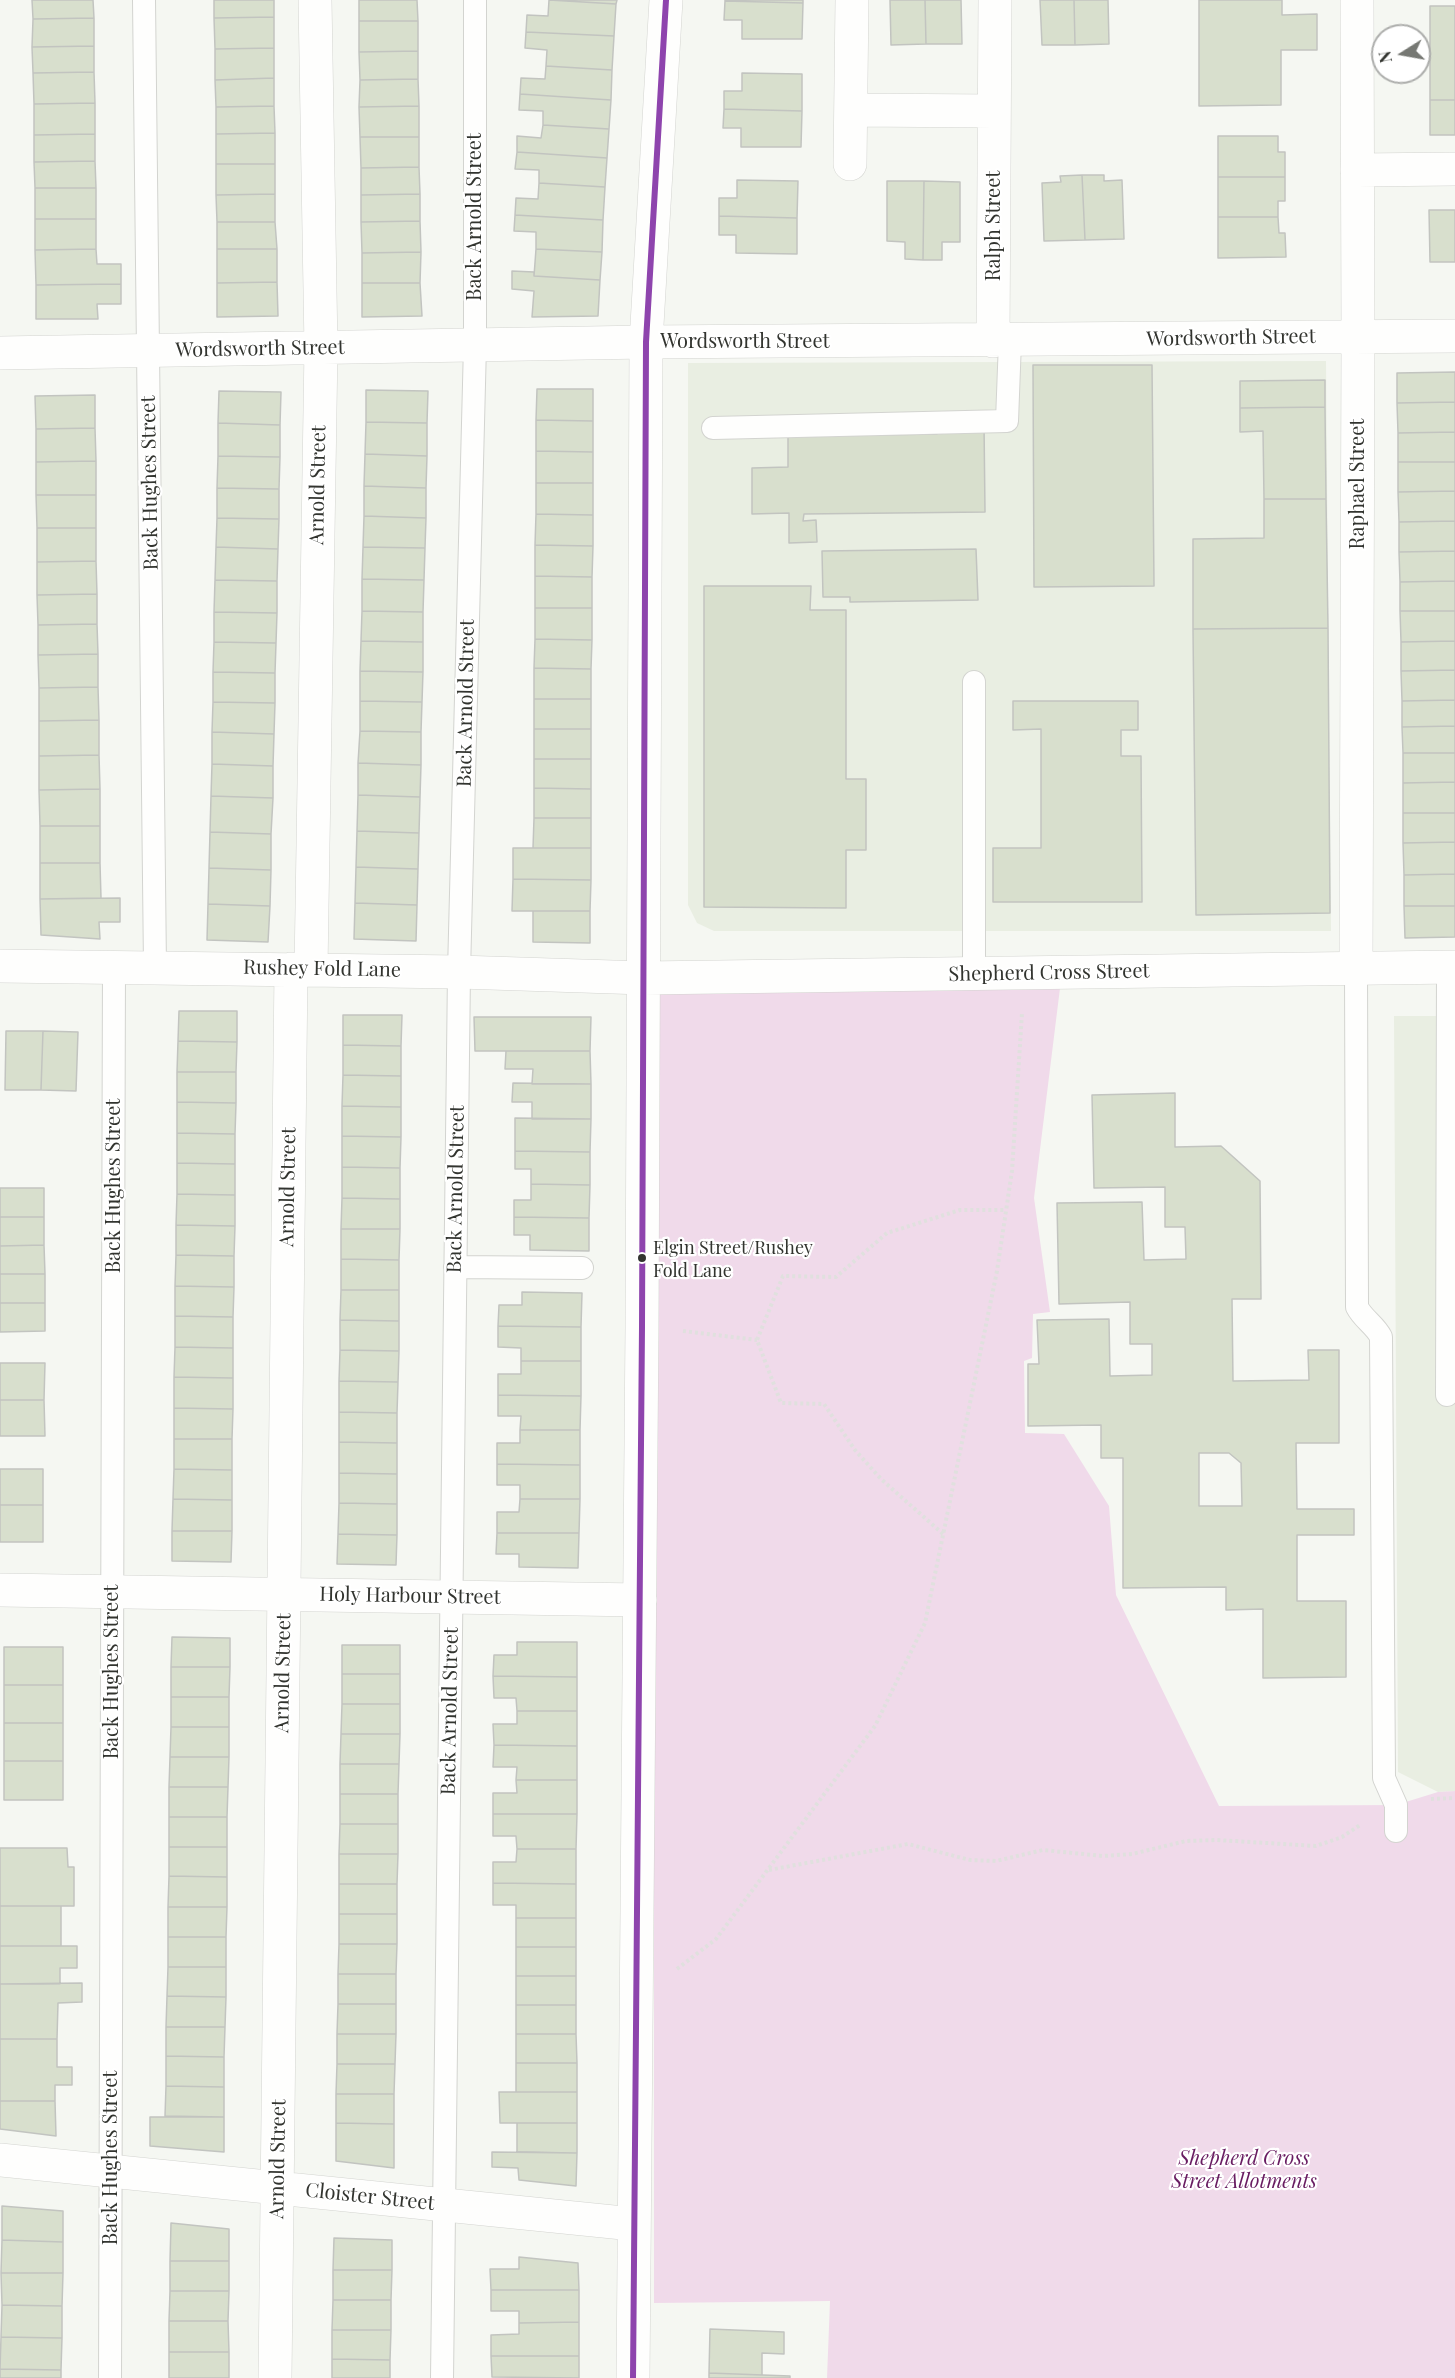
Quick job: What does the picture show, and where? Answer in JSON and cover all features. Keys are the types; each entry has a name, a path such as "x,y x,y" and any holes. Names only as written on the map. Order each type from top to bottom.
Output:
{"street":[{"name":"Arnold Street","path":"275,2378 284,1594 321,348 315,0"},
{"path":"633,2378 642,1327 646,342 666,0"},
{"path":"850,164 852,0"},
{"name":"Ralph Street","path":"995,0 994,111 1002,341"},
{"name":"Raphael Street","path":"1356,969 1357,0"},
{"path":"851,110 994,111"},
{"path":"1357,170 1455,169"},
{"name":"Wordsworth Street","path":"0,353 646,342 1455,336"},
{"name":"Rushey Fold Lane","path":"0,966 155,966 644,978"},
{"name":"Shepherd Cross Street","path":"644,978 1452,967"},
{"name":"Holy Harbour Street","path":"0,1590 640,1600"},
{"name":"Cloister Street","path":"0,2160 633,2224"}],"lane":[{"name":"Back Hughes Street","path":"144,0 155,966"},
{"name":"Back Arnold Street","path":"442,2378 459,972 475,345 475,0"},
{"path":"713,428 1007,420 1002,341"},
{"path":"974,682 974,974"},
{"name":"Back Hughes Street","path":"110,2378 114,966"},
{"path":"1447,1395 1452,967"},
{"path":"1356,969 1357,1307 1361,1315 1378,1329 1381,1337 1384,1778 1396,1805 1396,1831"},
{"path":"455,1267 582,1268"}],"path":[{"path":"635,1975 670,1974 716,1939 876,1726 925,1623 997,1271 1012,1171 1025,973"},
{"path":"943,1535 861,1458 824,1404 781,1403 757,1340 783,1276 836,1277 887,1233 960,1210 1005,1210"},
{"path":"642,1327 757,1340"},
{"path":"768,1870 908,1844 970,1860 996,1861 1043,1850 1103,1856 1131,1854 1186,1841 1217,1840 1316,1845 1342,1837 1365,1822 1380,1798 1384,1778"}],"shaded area":[{"path":"1326,361 1331,931 714,931 697,923 688,905 688,363"},
{"path":"1394,1016 1455,1016 1455,1791 1438,1792 1398,1772"}],"green space":[{"name":"Shepherd Cross Street Allotments","path":"1062,972 1034,1198 1050,1312 1033,1314 1032,1358 1024,1361 1025,1433 1064,1434 1109,1506 1116,1595 1219,1806 1396,1805 1438,1792 1455,1791 1455,2378 827,2378 830,2301 654,2303 654,1613 644,978"}],"building":[{"path":"32,0 93,0 94,18 33,19"},
{"path":"214,0 274,0 274,17 214,18"},
{"path":"359,0 417,0 418,21 359,21"},
{"path":"549,0 616,4 614,36 526,32 527,15 548,16"},
{"path":"550,0 617,0 616,4"},
{"path":"803,0 803,3 725,1"},
{"path":"890,0 925,0 926,44 891,45"},
{"path":"925,0 961,0 962,44 926,44"},
{"path":"1040,0 1074,0 1075,45 1042,45"},
{"path":"1074,0 1108,0 1109,44 1075,45"},
{"path":"1199,0 1282,0 1282,15 1317,14 1317,50 1281,50 1281,105 1199,106"},
{"path":"725,1 803,3 802,39 742,39 742,20 724,20"},
{"path":"1430,6 1455,6 1455,100 1430,100"},
{"path":"274,17 274,48 215,49 214,18"},
{"path":"94,18 94,46 32,47 33,19"},
{"path":"359,21 418,21 418,51 359,52"},
{"path":"526,32 614,36 612,70 546,66 547,50 525,48"},
{"path":"94,46 94,72 33,73 32,47"},
{"path":"274,48 274,78 215,80 215,49"},
{"path":"418,51 418,79 360,80 359,52"},
{"path":"546,66 612,70 611,100 520,94 521,78 545,79"},
{"path":"94,72 95,103 34,104 33,73"},
{"path":"742,73 802,74 802,111 724,109 724,91 742,91"},
{"path":"274,78 274,106 216,107 215,80"},
{"path":"418,79 419,106 359,107 360,80"},
{"path":"520,94 611,100 609,129 543,125 543,111 519,110"},
{"path":"1430,100 1455,100 1455,135 1430,135"},
{"path":"95,103 95,134 34,135 34,104"},
{"path":"274,106 275,133 216,134 216,107"},
{"path":"419,106 419,137 360,137 359,107"},
{"path":"724,109 802,111 801,147 741,147 741,128 723,128"},
{"path":"543,125 609,129 607,158 517,152 517,136 541,138"},
{"path":"275,133 275,164 216,164 216,134"},
{"path":"95,134 95,161 34,162 34,135"},
{"path":"1218,136 1278,136 1278,152 1285,152 1285,177 1218,177"},
{"path":"360,137 419,137 419,167 361,168"},
{"path":"517,152 607,158 605,187 539,183 539,170 515,169"},
{"path":"95,161 96,188 35,188 34,162"},
{"path":"216,164 275,164 275,194 216,195"},
{"path":"419,167 420,194 361,195 361,168"},
{"path":"1082,175 1104,175 1104,181 1122,180 1124,239 1085,240"},
{"path":"1082,175 1085,240 1044,241 1042,183 1061,182 1060,176"},
{"path":"1218,177 1285,177 1285,201 1278,201 1278,217 1218,217"},
{"path":"737,180 798,181 797,218 719,216 719,198 737,198"},
{"path":"887,181 924,181 923,260 905,259 905,242 887,241"},
{"path":"924,181 960,182 960,242 942,242 942,260 923,260"},
{"path":"539,183 605,187 603,220 515,215 516,198 538,199"},
{"path":"35,188 96,188 96,219 35,219"},
{"path":"275,194 275,222 217,222 216,195"},
{"path":"420,194 420,221 361,222 361,195"},
{"path":"1429,210 1455,210 1455,262 1430,262"},
{"path":"515,215 603,220 602,252 536,249 536,232 514,231"},
{"path":"719,216 797,218 797,254 736,253 736,235 719,235"},
{"path":"1218,217 1278,217 1279,233 1285,233 1286,257 1218,258"},
{"path":"35,219 96,219 96,249 35,250"},
{"path":"420,221 421,252 362,253 361,222"},
{"path":"217,222 275,222 277,249 217,249"},
{"path":"96,249 97,264 121,264 121,284 36,285 35,250"},
{"path":"217,249 277,249 277,282 217,283"},
{"path":"536,249 602,252 600,280 534,276"},
{"path":"421,252 420,283 362,283 362,253"},
{"path":"512,271 534,272 534,276 600,280 598,316 532,317 534,291 512,289"},
{"path":"277,282 278,316 217,317 217,283"},
{"path":"362,283 420,283 422,316 362,317"},
{"path":"121,284 121,304 97,304 98,319 36,319 36,285"},
{"path":"1033,365 1152,365 1154,586 1034,587"},
{"path":"1455,372 1455,402 1397,403 1397,373"},
{"path":"1325,380 1325,407 1240,408 1240,381"},
{"path":"537,389 593,389 593,421 536,420"},
{"path":"366,390 428,391 427,423 366,422"},
{"path":"219,391 281,392 280,425 218,423"},
{"path":"95,395 95,428 36,429 35,396"},
{"path":"1455,402 1455,432 1398,433 1397,403"},
{"path":"1325,407 1326,499 1264,499 1263,431 1240,432 1240,408"},
{"path":"536,420 593,421 593,452 536,451"},
{"path":"366,422 427,423 427,456 365,454"},
{"path":"218,423 280,425 280,457 218,456"},
{"path":"984,423 985,512 804,514 803,521 816,520 817,542 789,543 789,513 752,514 752,468 788,467 788,436 937,434 936,424"},
{"path":"95,428 96,461 36,462 36,429"},
{"path":"1455,432 1455,462 1398,462 1398,433"},
{"path":"536,451 593,452 593,483 536,483"},
{"path":"365,454 427,456 426,488 364,486"},
{"path":"218,456 280,457 279,489 217,488"},
{"path":"96,461 96,495 36,495 36,462"},
{"path":"1398,462 1455,462 1455,491 1398,492"},
{"path":"536,483 593,483 593,515 536,514"},
{"path":"364,486 426,488 426,518 364,516"},
{"path":"217,488 279,489 279,519 217,518"},
{"path":"1455,491 1455,521 1399,522 1398,492"},
{"path":"36,495 96,495 96,528 37,528"},
{"path":"1264,499 1326,499 1328,628 1193,629 1193,539 1264,538"},
{"path":"536,514 593,515 593,546 535,545"},
{"path":"364,516 426,518 425,548 363,547"},
{"path":"217,518 279,519 278,549 216,547"},
{"path":"1455,521 1455,551 1399,552 1399,522"},
{"path":"37,528 96,528 96,561 37,562"},
{"path":"535,545 593,546 592,577 535,576"},
{"path":"216,547 278,549 277,581 215,580"},
{"path":"363,547 425,548 424,580 362,579"},
{"path":"976,549 978,600 850,602 850,597 823,597 822,551"},
{"path":"1455,551 1455,581 1400,582 1399,552"},
{"path":"96,561 97,594 37,595 37,562"},
{"path":"535,576 592,577 592,608 535,608"},
{"path":"362,579 424,580 423,612 362,611"},
{"path":"215,580 277,581 277,613 214,612"},
{"path":"1455,581 1455,611 1400,611 1400,582"},
{"path":"704,586 811,586 810,610 846,610 846,779 866,779 866,850 846,850 846,908 704,907"},
{"path":"97,594 97,624 38,625 37,595"},
{"path":"535,608 592,608 592,640 535,639"},
{"path":"362,611 423,612 423,642 361,641"},
{"path":"1400,611 1455,611 1455,641 1401,642"},
{"path":"214,612 277,613 276,643 214,642"},
{"path":"97,624 98,654 38,655 38,625"},
{"path":"1328,628 1330,913 1196,915 1193,629"},
{"path":"535,639 592,640 591,669 534,668"},
{"path":"361,641 423,642 423,672 360,671"},
{"path":"1455,641 1455,670 1401,671 1401,642"},
{"path":"214,642 276,643 275,673 213,672"},
{"path":"98,654 98,687 39,688 38,655"},
{"path":"534,668 591,669 591,699 534,699"},
{"path":"1455,670 1455,700 1402,701 1401,671"},
{"path":"360,671 423,672 422,702 360,701"},
{"path":"213,672 275,673 275,703 213,702"},
{"path":"98,687 99,720 39,721 39,688"},
{"path":"534,699 591,699 591,729 534,729"},
{"path":"1455,700 1455,726 1402,727 1402,701"},
{"path":"360,701 422,702 421,732 360,731"},
{"path":"1013,701 1138,701 1138,730 1121,730 1121,756 1141,756 1142,902 993,902 993,848 1041,848 1041,729 1013,730"},
{"path":"213,702 275,703 274,734 212,732"},
{"path":"99,720 99,755 39,756 39,721"},
{"path":"1455,726 1455,753 1403,753 1402,727"},
{"path":"534,729 591,729 591,759 534,759"},
{"path":"360,731 421,732 421,765 358,763"},
{"path":"212,732 274,734 273,766 212,764"},
{"path":"1403,753 1455,753 1455,782 1403,783"},
{"path":"99,755 100,789 39,790 39,756"},
{"path":"534,759 591,759 591,789 534,788"},
{"path":"358,763 421,765 420,797 358,795"},
{"path":"212,764 273,766 273,798 211,796"},
{"path":"1455,782 1455,813 1403,813 1403,783"},
{"path":"534,788 591,789 591,818 534,818"},
{"path":"100,789 100,826 40,826 39,790"},
{"path":"358,795 420,797 419,833 357,831"},
{"path":"211,796 273,798 271,834 210,832"},
{"path":"1403,813 1455,813 1455,842 1403,843"},
{"path":"534,818 591,818 591,848 533,848"},
{"path":"40,826 100,826 100,863 40,863"},
{"path":"357,831 419,833 418,869 356,867"},
{"path":"210,832 271,834 271,870 209,868"},
{"path":"1455,842 1455,874 1404,875 1403,843"},
{"path":"513,848 591,848 591,880 513,879"},
{"path":"40,863 100,863 101,898 40,899"},
{"path":"356,867 418,869 417,905 355,903"},
{"path":"209,868 271,870 270,906 208,904"},
{"path":"1455,874 1455,906 1404,906 1404,875"},
{"path":"513,879 591,880 590,911 512,911"},
{"path":"120,898 120,922 99,922 100,939 41,935 40,899"},
{"path":"355,903 417,905 416,941 354,939"},
{"path":"208,904 270,906 268,942 207,940"},
{"path":"1404,906 1455,906 1455,937 1405,938"},
{"path":"533,911 590,911 590,943 533,942"},
{"path":"179,1011 237,1011 237,1042 178,1041"},
{"path":"343,1015 402,1015 401,1046 343,1045"},
{"path":"474,1017 591,1017 590,1051 475,1051"},
{"path":"6,1031 43,1031 41,1090 5,1090"},
{"path":"43,1031 78,1032 76,1091 41,1090"},
{"path":"178,1041 237,1042 236,1072 177,1072"},
{"path":"343,1045 401,1046 401,1076 343,1075"},
{"path":"506,1051 590,1051 591,1084 532,1084 533,1069 505,1069"},
{"path":"177,1072 236,1072 236,1103 177,1102"},
{"path":"343,1075 401,1076 401,1107 342,1106"},
{"path":"513,1083 591,1084 591,1119 532,1119 532,1102 512,1102"},
{"path":"1175,1093 1175,1147 1221,1146 1260,1181 1261,1299 1232,1299 1233,1381 1309,1380 1308,1350 1339,1350 1339,1443 1296,1443 1297,1509 1354,1509 1354,1535 1297,1535 1297,1601 1346,1601 1346,1677 1263,1678 1263,1609 1226,1610 1226,1587 1123,1588 1123,1458 1101,1458 1101,1425 1028,1426 1028,1364 1039,1364 1037,1320 1109,1319 1110,1376 1152,1375 1152,1344 1130,1344 1130,1302 1059,1304 1057,1203 1142,1202 1144,1260 1186,1259 1185,1227 1165,1227 1165,1187 1094,1188 1092,1095","holes":["1199,1453 1229,1453 1241,1463 1242,1506 1199,1506"]},
{"path":"177,1102 236,1103 235,1134 177,1133"},
{"path":"342,1106 401,1107 401,1137 342,1136"},
{"path":"515,1118 591,1119 590,1152 515,1151"},
{"path":"177,1133 235,1134 235,1164 177,1163"},
{"path":"342,1136 401,1137 400,1168 342,1167"},
{"path":"515,1151 590,1152 590,1185 531,1184 531,1169 515,1169"},
{"path":"177,1163 235,1164 235,1195 177,1194"},
{"path":"342,1167 400,1168 400,1199 342,1198"},
{"path":"531,1184 590,1185 589,1218 514,1217 514,1200 531,1200"},
{"path":"0,1188 44,1188 44,1217 0,1217"},
{"path":"177,1194 235,1195 235,1226 176,1225"},
{"path":"342,1198 400,1199 400,1229 341,1229"},
{"path":"0,1217 44,1217 44,1245 0,1246"},
{"path":"514,1217 589,1218 589,1251 530,1250 530,1235 514,1235"},
{"path":"176,1225 235,1226 234,1256 176,1255"},
{"path":"341,1229 400,1229 399,1260 341,1259"},
{"path":"44,1245 45,1274 0,1274 0,1246"},
{"path":"176,1255 234,1256 234,1287 175,1286"},
{"path":"341,1259 399,1260 399,1290 341,1290"},
{"path":"0,1274 45,1274 45,1303 0,1303"},
{"path":"175,1286 234,1287 233,1317 175,1316"},
{"path":"341,1290 399,1290 399,1321 340,1320"},
{"path":"522,1292 582,1293 581,1327 498,1326 499,1305 522,1305"},
{"path":"0,1303 45,1303 45,1331 0,1332"},
{"path":"175,1316 233,1317 233,1348 175,1347"},
{"path":"340,1320 399,1321 399,1351 340,1350"},
{"path":"498,1326 581,1327 581,1361 521,1361 521,1348 498,1347"},
{"path":"175,1347 233,1348 233,1378 174,1377"},
{"path":"340,1350 399,1351 398,1382 339,1381"},
{"path":"521,1361 581,1361 581,1396 498,1395 498,1374 521,1374"},
{"path":"0,1363 45,1363 44,1400 0,1400"},
{"path":"174,1377 233,1378 233,1409 174,1408"},
{"path":"339,1381 398,1382 397,1413 339,1412"},
{"path":"498,1395 581,1396 580,1430 520,1430 521,1416 498,1416"},
{"path":"0,1400 44,1400 45,1436 0,1436"},
{"path":"174,1408 233,1409 232,1439 174,1439"},
{"path":"339,1412 397,1413 397,1443 339,1442"},
{"path":"520,1430 580,1430 580,1465 497,1464 497,1443 520,1443"},
{"path":"174,1439 232,1439 232,1470 174,1469"},
{"path":"339,1442 397,1443 397,1474 339,1473"},
{"path":"497,1464 580,1465 580,1499 520,1499 520,1485 497,1485"},
{"path":"0,1469 43,1469 43,1505 0,1505"},
{"path":"174,1469 232,1470 232,1500 173,1499"},
{"path":"339,1473 397,1474 397,1504 339,1503"},
{"path":"173,1499 232,1500 232,1531 172,1531"},
{"path":"520,1499 580,1499 579,1533 497,1533 497,1512 519,1512"},
{"path":"339,1503 397,1504 397,1535 338,1534"},
{"path":"0,1505 43,1505 43,1542 0,1542"},
{"path":"172,1531 232,1531 231,1562 172,1561"},
{"path":"497,1533 579,1533 578,1568 519,1567 519,1554 496,1554"},
{"path":"338,1534 397,1535 396,1565 337,1564"},
{"path":"172,1637 230,1638 230,1667 171,1667"},
{"path":"517,1642 577,1642 577,1677 493,1676 494,1655 517,1655"},
{"path":"342,1645 400,1645 400,1674 342,1674"},
{"path":"4,1647 63,1647 63,1685 4,1685"},
{"path":"171,1667 230,1667 229,1697 171,1697"},
{"path":"342,1674 400,1674 400,1704 342,1704"},
{"path":"493,1676 577,1677 577,1711 517,1711 516,1698 494,1698"},
{"path":"4,1685 63,1685 63,1723 4,1723"},
{"path":"171,1697 229,1697 229,1727 171,1727"},
{"path":"342,1704 400,1704 400,1734 341,1734"},
{"path":"517,1711 577,1711 577,1746 494,1745 493,1724 517,1724"},
{"path":"4,1723 63,1723 63,1761 4,1761"},
{"path":"171,1727 229,1727 229,1757 170,1757"},
{"path":"341,1734 400,1734 399,1764 340,1764"},
{"path":"494,1745 577,1746 577,1780 516,1780 517,1767 493,1767"},
{"path":"170,1757 229,1757 228,1787 169,1787"},
{"path":"4,1761 63,1761 63,1800 4,1800"},
{"path":"340,1764 399,1764 398,1794 340,1794"},
{"path":"516,1780 577,1780 577,1814 493,1814 493,1793 517,1793"},
{"path":"169,1787 228,1787 227,1817 169,1817"},
{"path":"340,1794 398,1794 398,1824 340,1824"},
{"path":"493,1814 577,1814 576,1849 517,1849 516,1836 493,1836"},
{"path":"169,1817 227,1817 227,1847 169,1847"},
{"path":"340,1824 398,1824 398,1854 339,1854"},
{"path":"169,1847 227,1847 227,1877 169,1876"},
{"path":"0,1848 67,1848 68,1867 74,1867 74,1906 0,1906"},
{"path":"517,1849 576,1849 576,1884 493,1883 493,1862 516,1862"},
{"path":"339,1854 398,1854 397,1884 339,1884"},
{"path":"169,1876 227,1877 227,1907 168,1907"},
{"path":"493,1883 576,1884 576,1918 516,1918 516,1905 493,1905"},
{"path":"339,1884 397,1884 397,1914 339,1914"},
{"path":"0,1906 61,1906 61,1946 0,1946"},
{"path":"168,1907 227,1907 226,1937 168,1937"},
{"path":"339,1914 397,1914 397,1944 339,1944"},
{"path":"516,1918 576,1918 576,1947 516,1947"},
{"path":"168,1937 226,1937 226,1967 168,1967"},
{"path":"339,1944 397,1944 396,1974 338,1974"},
{"path":"0,1946 77,1946 77,1968 60,1968 60,1984 0,1984"},
{"path":"516,1947 576,1947 576,1976 516,1976"},
{"path":"168,1967 226,1967 226,1997 167,1996"},
{"path":"338,1974 396,1974 396,2004 338,2004"},
{"path":"516,1976 576,1976 576,2005 516,2005"},
{"path":"82,1983 82,2002 58,2003 57,2039 0,2039 0,1984"},
{"path":"167,1996 226,1997 225,2027 166,2027"},
{"path":"338,2004 396,2004 396,2034 337,2034"},
{"path":"516,2005 576,2005 576,2034 516,2034"},
{"path":"166,2027 225,2027 224,2057 166,2056"},
{"path":"337,2034 396,2034 395,2064 337,2064"},
{"path":"516,2034 576,2034 577,2063 516,2063"},
{"path":"0,2039 57,2039 57,2067 72,2067 72,2085 55,2085 55,2101 0,2101"},
{"path":"166,2056 224,2057 224,2087 166,2086"},
{"path":"516,2063 577,2063 577,2092 516,2092"},
{"path":"337,2064 395,2064 394,2094 336,2094"},
{"path":"166,2086 224,2087 224,2117 165,2116"},
{"path":"499,2092 577,2092 577,2123 500,2123"},
{"path":"336,2094 394,2094 394,2124 336,2123"},
{"path":"0,2101 55,2101 56,2136 0,2129"},
{"path":"150,2117 224,2117 224,2152 150,2146"},
{"path":"336,2123 394,2124 394,2168 336,2161"},
{"path":"517,2123 577,2123 577,2153 517,2152"},
{"path":"492,2152 577,2153 576,2186 519,2180 518,2168 492,2167"},
{"path":"2,2206 63,2211 63,2242 2,2240"},
{"path":"171,2223 229,2229 229,2261 170,2261"},
{"path":"334,2238 392,2240 392,2270 333,2270"},
{"path":"2,2240 63,2242 63,2273 1,2273"},
{"path":"519,2257 578,2263 579,2290 491,2290 490,2269 519,2269"},
{"path":"170,2261 229,2261 229,2291 170,2291"},
{"path":"333,2270 392,2270 391,2300 333,2300"},
{"path":"1,2273 63,2273 62,2306 2,2305"},
{"path":"491,2290 579,2290 579,2322 519,2323 519,2311 491,2311"},
{"path":"170,2291 229,2291 228,2321 169,2321"},
{"path":"333,2300 391,2300 391,2330 332,2330"},
{"path":"2,2305 62,2306 62,2338 1,2337"},
{"path":"169,2321 228,2321 229,2352 169,2352"},
{"path":"579,2322 579,2356 491,2356 491,2335 519,2334 519,2323"},
{"path":"710,2329 784,2332 784,2354 762,2353 762,2375 709,2373"},
{"path":"332,2330 391,2330 390,2360 332,2359"},
{"path":"1,2337 62,2338 61,2370 0,2369"},
{"path":"169,2352 229,2352 229,2378 169,2378"},
{"path":"491,2356 579,2356 579,2378 492,2377"},
{"path":"332,2359 390,2360 390,2378 332,2378"},
{"path":"0,2369 61,2370 61,2378 0,2378"},
{"path":"709,2373 790,2376 790,2378 709,2378"}],"transit line":[{"path":"633,2378 642,1327 646,342 666,0"}],"place":[{"name":"Elgin Street/Rushey Fold Lane","path":"642,1258"}]}
